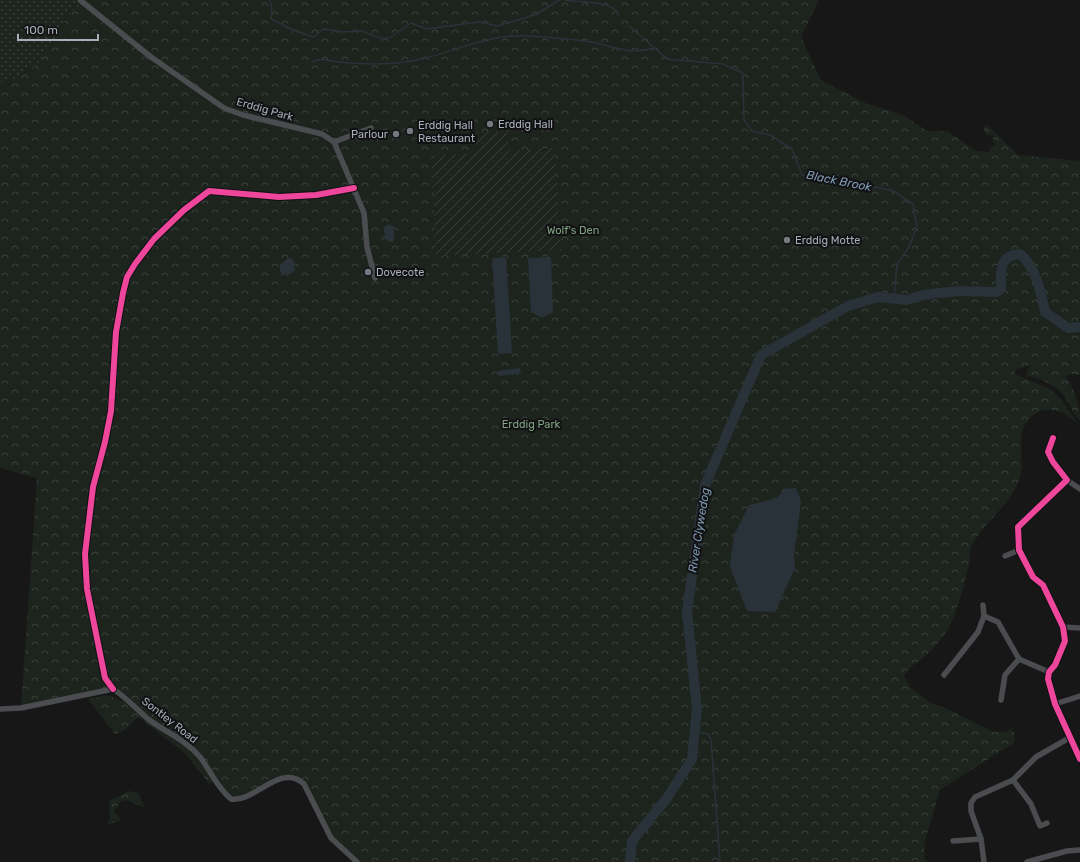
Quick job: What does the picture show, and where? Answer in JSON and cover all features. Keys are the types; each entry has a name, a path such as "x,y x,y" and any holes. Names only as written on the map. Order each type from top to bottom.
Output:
{"street":[{"name":"Erddig Park","path":"80,0 150,57 224,108 243,115 322,134 334,142"},
{"path":"372,128 334,142 364,213 367,247 375,278"},
{"path":"0,709 21,708 114,689 105,678 88,589 85,554 93,488 105,442 111,411 116,332 127,277 135,264 154,239 184,210 209,191 279,196 316,195 354,188"},
{"path":"1053,438 1048,452 1053,462 1067,480 1080,489"},
{"path":"1067,480 1018,527 1019,550 1033,577 1043,585 1063,627 1065,641 1055,664 1049,672 1048,679 1055,704 1069,738 1080,759"},
{"path":"1005,556 1019,550"},
{"path":"944,675 978,632 984,616 983,605"},
{"path":"984,616 998,622 1019,658 1049,672"},
{"path":"1063,627 1080,628"},
{"path":"1001,700 1005,674 1019,658"},
{"name":"Sontley Road","path":"114,689 126,697 149,719 186,744 199,756 224,792 231,799 240,798 286,777 297,778 304,784 331,838 357,862"},
{"path":"1055,704 1080,696"},
{"path":"984,862 981,839 971,810 971,803 975,797 1013,780 1036,757 1069,738"},
{"path":"1013,780 1031,804 1038,827 1047,823"},
{"path":"953,841 981,839"},
{"path":"1027,862 1067,850 1080,850"}],"green space":[{"path":"0,0 80,0 86,4 65,18 49,50 38,63 16,79 0,83"},
{"name":"Erddig Park","path":"80,0 819,0 801,37 821,80 865,103 903,115 927,131 947,131 976,151 990,152 988,147 989,146 990,149 996,144 993,142 993,136 987,135 985,132 984,128 986,124 1018,155 1080,161 1080,375 1071,374 1065,376 1072,386 1076,397 1080,420 1060,391 1044,381 1026,375 1030,365 1015,370 1015,374 1050,389 1060,398 1079,425 1065,414 1052,410 1039,411 1030,418 1024,427 1022,436 1022,465 1018,483 1008,500 982,530 971,547 964,586 951,624 937,644 922,659 911,667 904,677 911,688 931,703 948,709 993,732 1005,732 1011,729 1014,733 1015,742 940,790 925,841 924,858 928,862 357,862 331,838 304,784 286,777 240,798 231,799 199,756 149,719 114,689 21,708 37,478 0,468 0,83 27,72 38,63 48,51 66,18 77,8 85,5"},
{"path":"507,131 509,151 555,148 561,250 436,256 431,156 476,153 475,133"},
{"path":"108,695 124,702 185,746 197,758 214,782 209,784 186,754 138,717 125,730 115,734 88,699"},
{"path":"129,791 138,793 145,808 126,800 121,801 114,811 121,820 107,825 110,818 109,801"}],"shaded area":[{"path":"389,224 394,227 394,241 391,242 385,239 384,227"},
{"path":"506,257 512,353 498,354 492,258"},
{"path":"551,257 553,312 542,318 531,312 528,258"},
{"path":"288,258 293,259 295,271 287,275 282,274 280,271 280,265"},
{"path":"520,368 521,373 499,376 498,371"},
{"path":"796,488 801,501 794,555 795,568 775,612 747,611 730,566 734,535 749,505 777,498 784,489"}],"waterway":[{"name":"Black Brook","path":"270,0 272,9 271,19 293,30 314,37 323,29 342,32 361,31 383,39 391,37 411,23 427,29 479,22 498,26 537,14 559,0"},
{"name":"Black Brook","path":"565,0 604,4 616,10 619,15"},
{"name":"Black Brook","path":"629,26 667,59 723,64 743,73 744,120 752,131 770,135 792,149 802,175 841,184 875,187 893,191 913,204 917,227 909,247 897,264 894,299"},
{"path":"312,62 322,60 359,64 389,64 413,61 478,42 512,36 536,36 586,41 620,49 637,51 654,48"},
{"name":"River Clywedog","path":"630,862 632,841 667,798 692,759 697,710 687,611 705,485 761,355 848,306 878,297 907,300 923,295 958,291 997,292 1001,289 1001,271 1004,261 1013,255 1020,254 1026,259 1034,273 1040,289 1045,312 1068,328 1080,327"},
{"path":"695,731 708,734 711,740 720,862"}],"cycle path":[{"path":"113,689 105,678 87,589 85,554 93,487 105,442 111,411 116,332 127,277 154,239 184,210 209,191 279,197 316,195 354,188"},
{"path":"1053,438 1048,452 1053,462 1067,480 1018,527 1019,550 1033,577 1043,585 1063,627 1065,641 1055,665 1049,672 1048,679 1055,704 1080,759"}],"place":[{"name":"Erddig Hall","path":"490,124"},
{"name":"Erddig Hall Restaurant","path":"410,131"},
{"name":"Parlour","path":"396,134"},
{"name":"Erddig Motte","path":"787,240"},
{"name":"Dovecote","path":"368,272"}],"park label":[{"name":"Wolf's Den","path":"573,230"}]}
